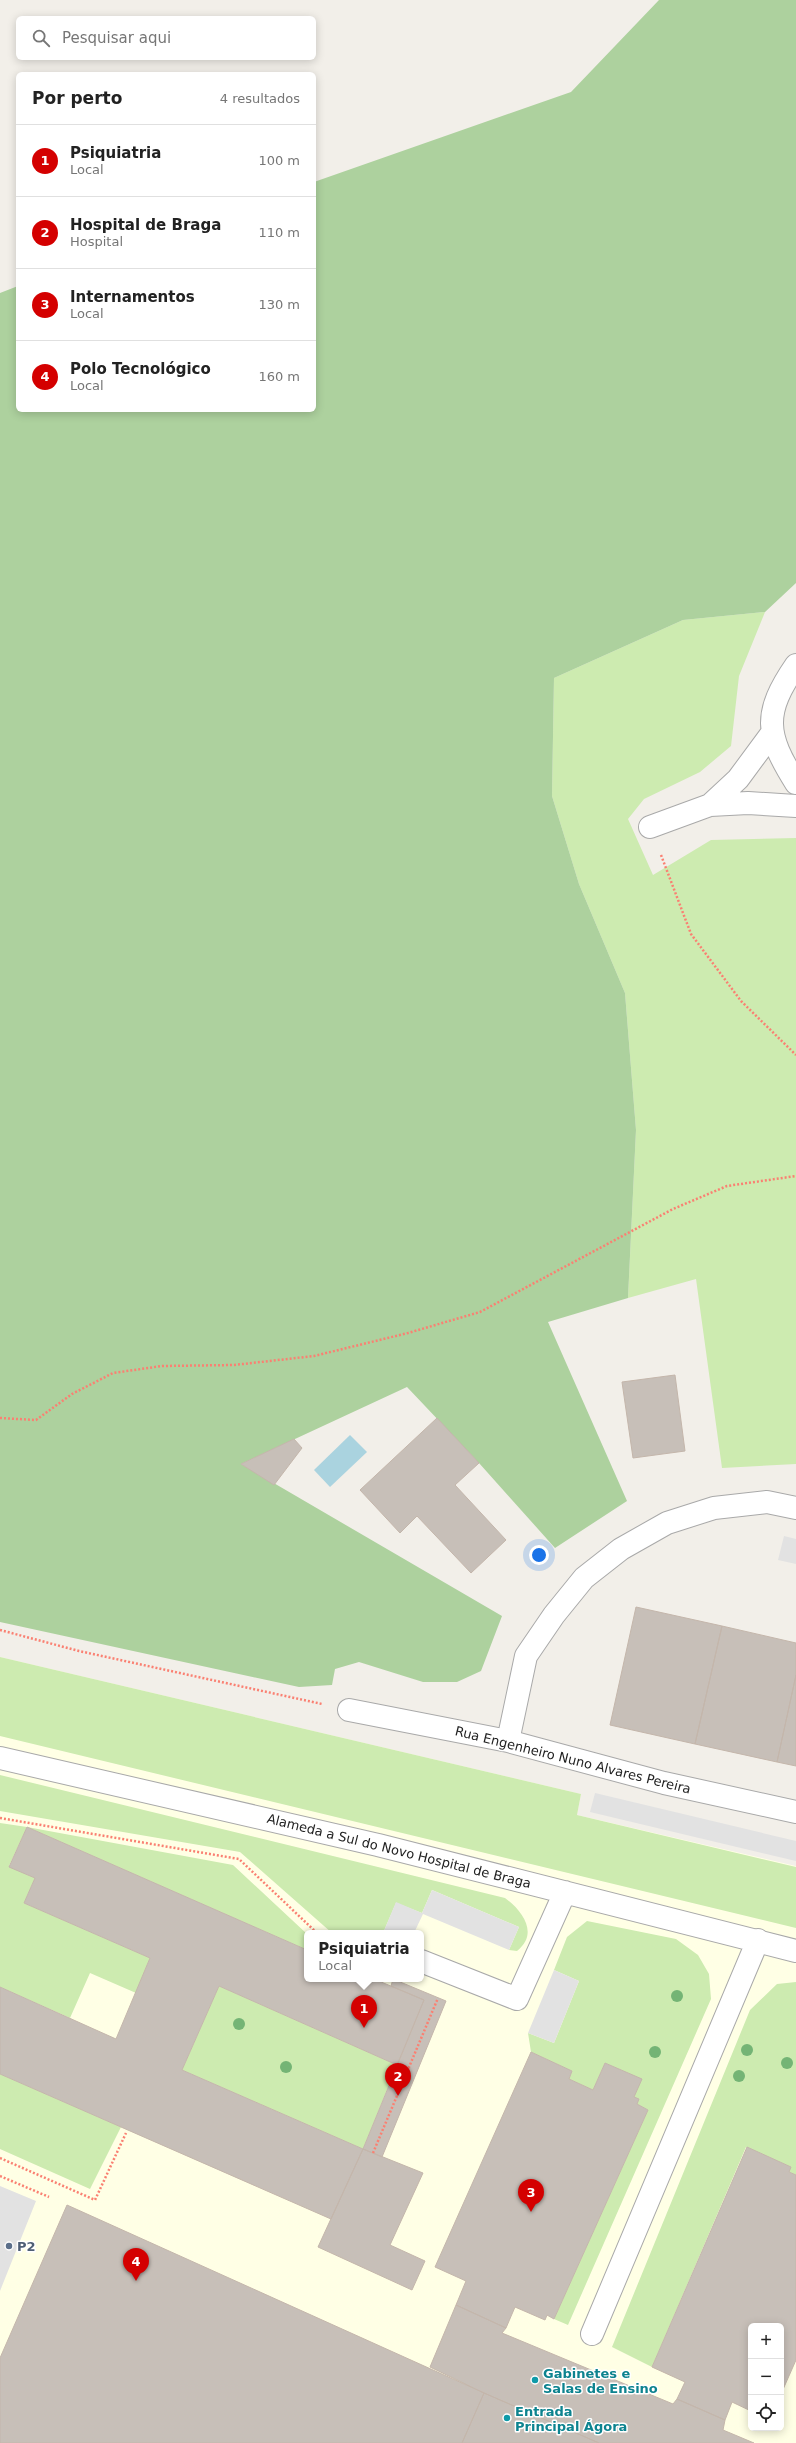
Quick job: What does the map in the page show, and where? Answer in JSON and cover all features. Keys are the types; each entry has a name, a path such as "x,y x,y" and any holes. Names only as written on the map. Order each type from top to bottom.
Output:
{"street":[{"path":"796,664 782,686 773,710 772,733 781,760 796,783"},
{"path":"710,805 738,779 772,733"},
{"path":"650,827 710,805 796,806"},
{"path":"508,1741 526,1656 554,1615 584,1578 620,1549 667,1522 714,1508 767,1502 796,1508"},
{"name":"Rua Engenheiro Nuno Alvares Pereira","path":"349,1710 508,1741 664,1782 796,1812"},
{"name":"Alameda a Sul do Novo Hospital de Braga","path":"0,1758 378,1845 758,1940 796,1952"},
{"path":"424,1962 517,1999 565,1892"},
{"path":"592,2334 758,1940"}],"path":[{"path":"650,827 691,934 741,1001 796,1055"},
{"path":"0,1418 36,1420 72,1394 113,1373 162,1366 234,1365 314,1356 408,1333 480,1312 673,1209 727,1186 796,1176"},
{"path":"0,1630 79,1651 349,1710"},
{"path":"0,1818 239,1859 314,1930"},
{"path":"373,2153 440,1993"},
{"path":"0,2158 94,2200 126,2134"},
{"path":"0,2176 49,2197"}],"shaded area":[{"path":"784,1536 796,1539 796,1564 778,1560"},
{"path":"0,1657 581,1794 577,1815 796,1866 796,2443 0,2443"},
{"path":"595,1793 796,1841 796,1861 590,1812"},
{"path":"432,1890 519,1927 509,1950 423,1914 415,1930 384,1930 396,1902 422,1913"},
{"path":"554,1970 579,1981 554,2043 528,2033"},
{"name":"P2","path":"0,2186 36,2201 0,2291"}],"green space":[{"path":"659,0 796,0 796,583 765,612 683,620 554,678 552,796 579,884 625,993 636,1130 628,1298 548,1322 627,1501 555,1548 479,1463 407,1387 241,1464 502,1616 481,1671 457,1682 423,1682 359,1662 335,1669 332,1685 299,1687 0,1622 0,293 16,287 16,412 316,412 316,181 571,92"},
{"path":"765,612 739,676 731,746 700,772 644,799 628,819 653,875 711,840 796,838 796,1464 722,1468 696,1279 628,1298 636,1130 625,993 579,884 552,796 554,678 683,620"},
{"path":"0,1657 581,1794 577,1815 796,1867 796,1928 0,1736"},
{"path":"0,1775 505,1898 518,1909 523,1916 528,1930 527,1937 524,1944 517,1951 509,1950 519,1927 432,1890 422,1913 396,1903 384,1930 329,1930 240,1852 0,1811"},
{"path":"0,1823 27,1827 9,1866 35,1878 24,1903 150,1958 136,1993 90,1973 70,2018 0,1987"},
{"path":"27,1827 233,1865 304,1931 304,1949"},
{"path":"587,1921 676,1939 698,1955 709,1974 711,1999 568,2325 554,2319 648,2110 637,2104 639,2099 634,2097 641,2079 605,2063 593,2090 569,2079 572,2071 531,2052 528,2033 554,2043 579,1981 554,1970 567,1937"},
{"path":"796,1982 796,2175 789,2172 791,2167 746,2147 652,2367 612,2347 750,2010 777,1984"},
{"path":"219,1986 397,2065 363,2149 182,2070"},
{"path":"0,2074 121,2127 90,2189 0,2149"}],"water":[{"path":"350,1435 367,1452 330,1487 314,1470"}],"building":[{"path":"675,1375 685,1451 633,1458 622,1382"},
{"path":"437,1418 479,1463 455,1485 506,1540 471,1573 417,1516 400,1533 360,1490"},
{"path":"294,1439 302,1448 274,1485 241,1464"},
{"path":"636,1607 722,1626 695,1744 610,1725"},
{"path":"722,1626 796,1643 796,1675 777,1762 695,1744"},
{"path":"796,1675 796,1766 777,1762"},
{"path":"27,1827 304,1949 304,1982 381,1982 424,2000 397,2065 219,1986 182,2070 363,2149 331,2219 0,2074 0,1987 116,2039 150,1958 24,1903 35,1878 9,1867"},
{"path":"392,1982 400,1982 446,2001 382,2157 363,2149 424,2000 391,1986"},
{"path":"531,2052 572,2071 569,2079 593,2090 605,2063 642,2079 634,2097 639,2099 637,2104 648,2110 554,2319 547,2315 545,2320 515,2307 506,2328 456,2305 466,2281 435,2267"},
{"path":"747,2147 791,2167 789,2172 796,2175 796,2360 784,2387 784,2323 748,2323 748,2410 732,2402 725,2420 677,2399 685,2382 652,2367"},
{"path":"363,2149 423,2173 390,2245 425,2261 412,2290 318,2247"},
{"path":"67,2205 484,2393 462,2443 0,2443 0,2358"},
{"name":"Gabinetes e Salas de Ensino","path":"456,2305 506,2328 502,2333 673,2404 677,2399 725,2420 723,2430 754,2443 599,2443 484,2393 430,2367"},
{"name":"Entrada Principal Ágora","path":"484,2393 599,2443 462,2443"}],"place":[{"name":"Psiquiatria","path":"364,2028"},
{"name":"Hospital de Braga","path":"398,2096"},
{"name":"Internamentos","path":"531,2212"},
{"name":"P2","path":"9,2246"},
{"name":"Polo Tecnológico","path":"136,2281"},
{"name":"Gabinetes e Salas de Ensino","path":"535,2380"},
{"name":"Entrada Principal Ágora","path":"507,2418"}]}
